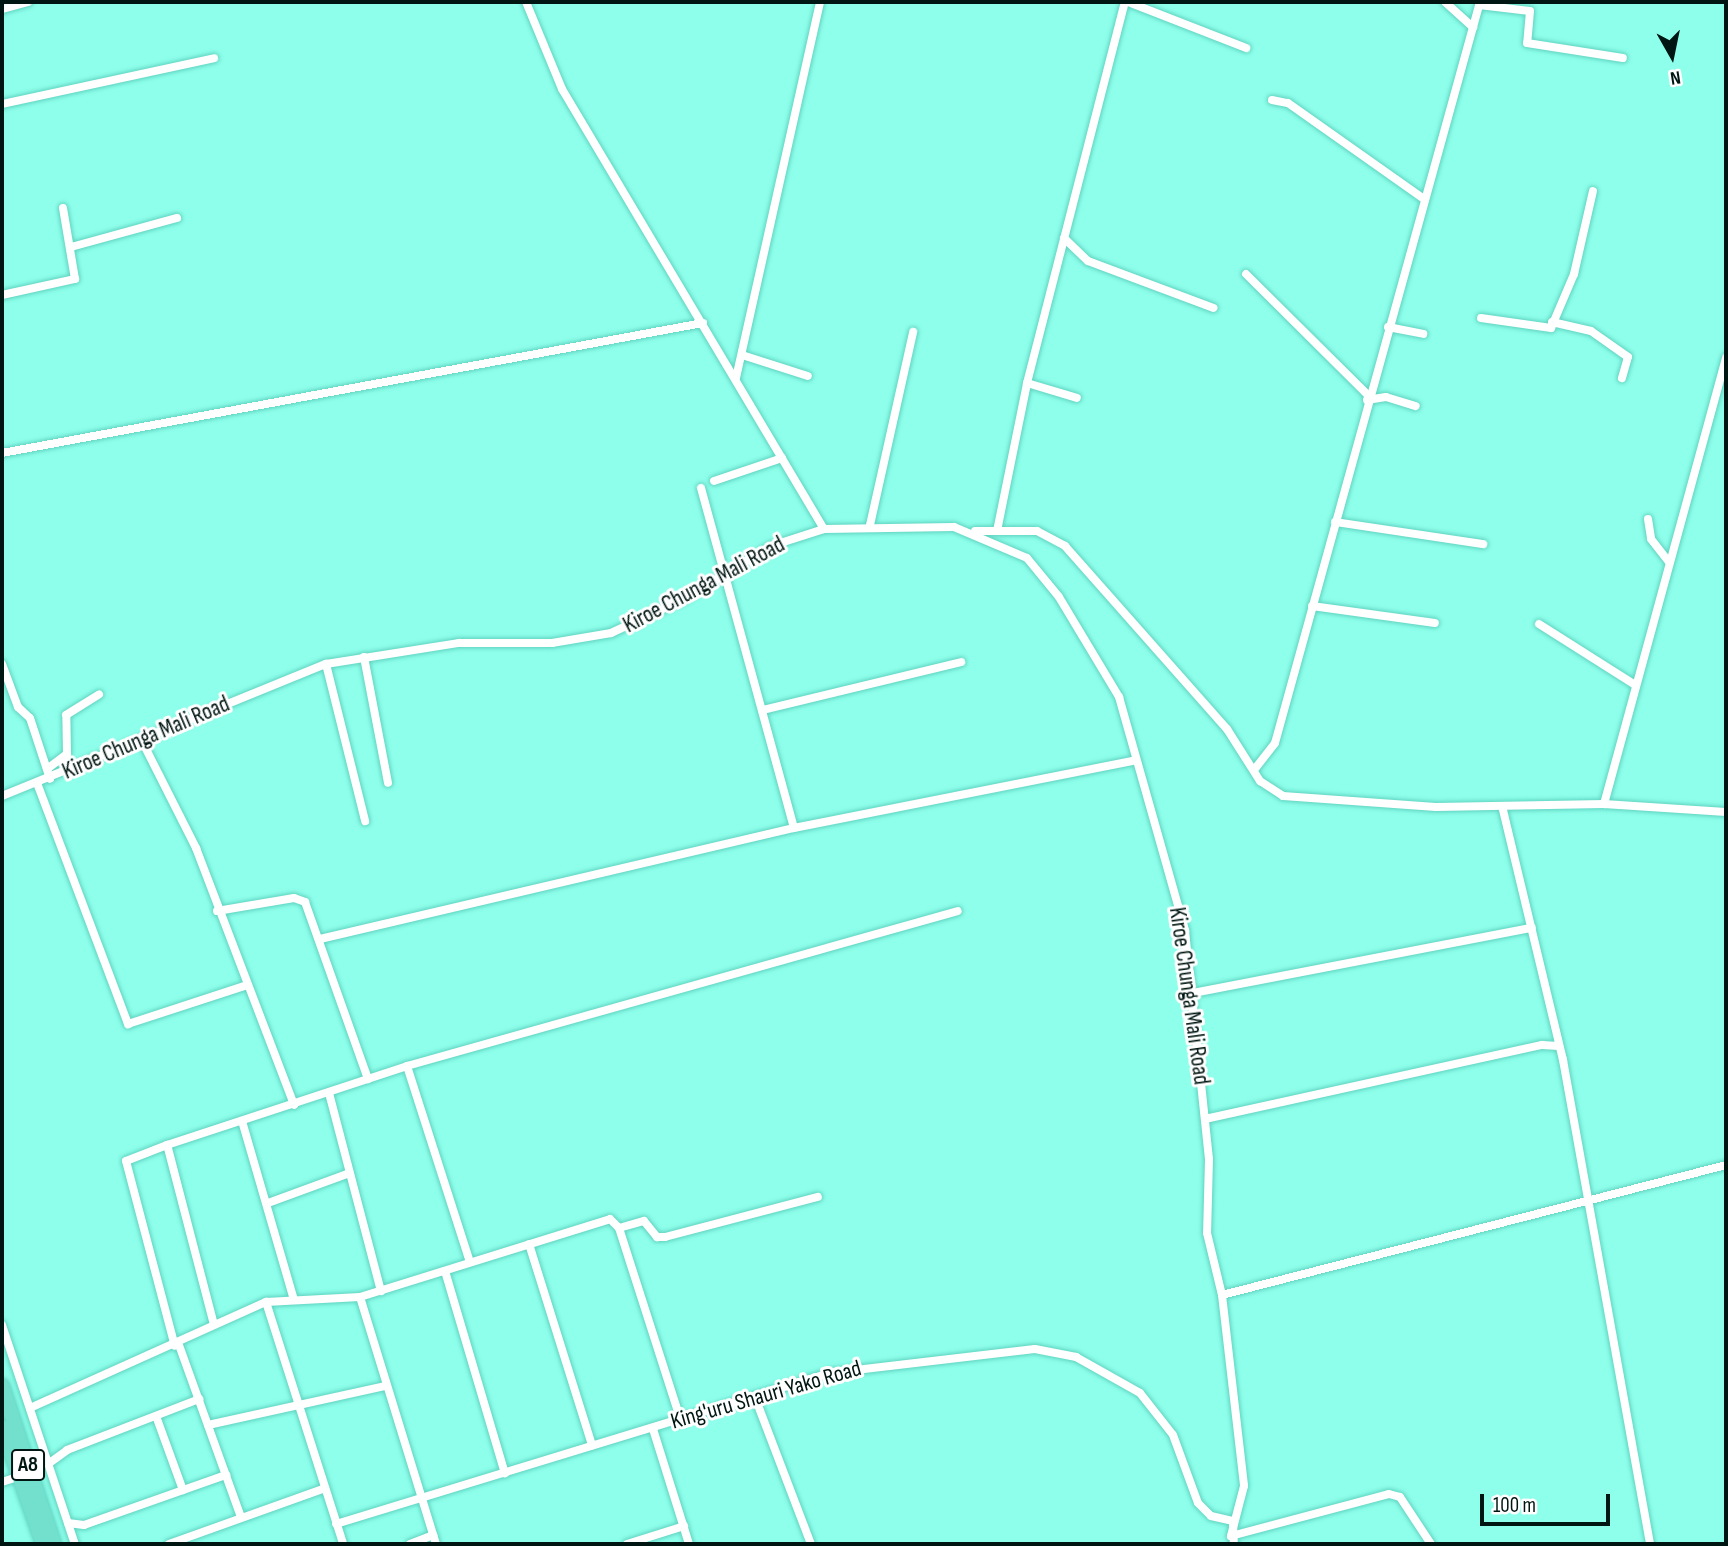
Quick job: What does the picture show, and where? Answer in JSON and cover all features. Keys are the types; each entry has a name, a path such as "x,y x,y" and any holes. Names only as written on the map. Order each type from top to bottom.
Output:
{"highway":[{"name":"A8","path":"2,1386 54,1544"},
{"name":"A8","path":"2,1427 43,1544"}],"street":[{"path":"2,9 29,2"},
{"path":"526,2 562,89 824,529"},
{"path":"736,378 820,2"},
{"path":"997,531 1027,383 1126,2 1246,48"},
{"path":"1445,2 1473,27"},
{"path":"1254,770 1275,743 1479,3 1530,11 1527,43 1623,58"},
{"path":"2,104 214,58"},
{"path":"1272,100 1288,103 1424,199"},
{"path":"1481,318 1551,328 1567,296 1593,191"},
{"path":"2,295 75,279 63,208"},
{"path":"71,247 177,218"},
{"path":"1064,237 1099,266 1214,309"},
{"path":"1246,274 1368,398 1386,397 1416,406"},
{"path":"1552,322 1591,331 1628,357 1622,378"},
{"path":"2,453 703,323"},
{"path":"1388,327 1423,334"},
{"path":"870,525 913,331"},
{"path":"742,355 808,376"},
{"path":"1604,804 1668,562 1726,358"},
{"path":"1027,383 1077,398"},
{"path":"714,481 782,458"},
{"path":"701,488 794,828"},
{"path":"1648,519 1651,539 1668,562"},
{"path":"1335,522 1483,544"},
{"name":"Kiroe Chunga Mali Road","path":"2,796 143,743 326,664 459,643 593,637 640,622 771,546 824,529 870,525 966,531 1027,558 1059,597 1119,697 1133,761 1185,931 1205,1119 1207,1233 1222,1295 1244,1486 1232,1540"},
{"path":"966,531 1037,531 1065,546 1227,729 1254,770 1283,796 1503,810 1604,804 1726,812"},
{"path":"1312,606 1435,622"},
{"path":"1539,624 1636,685"},
{"path":"364,657 388,783"},
{"path":"763,710 961,662"},
{"path":"2,664 50,779"},
{"path":"326,664 365,821"},
{"path":"47,769 67,754 66,715 99,694"},
{"path":"143,743 196,848 244,986 294,1105"},
{"path":"320,939 794,828 1133,761"},
{"path":"37,783 128,1024 244,986"},
{"path":"1503,810 1561,1049 1650,1544"},
{"path":"217,911 301,899 320,939 368,1079"},
{"path":"241,1517 177,1345 126,1161 407,1066 958,911"},
{"path":"1193,993 1532,928"},
{"path":"1205,1119 1549,1043 1561,1049"},
{"path":"407,1066 470,1262"},
{"path":"329,1093 381,1291"},
{"path":"243,1121 294,1300"},
{"path":"167,1145 213,1321"},
{"path":"1222,1295 1726,1165"},
{"path":"268,1203 350,1173"},
{"path":"619,1228 645,1221 657,1237 665,1237 818,1196"},
{"path":"30,1408 177,1345 213,1321 266,1302 360,1297 610,1219 619,1228 681,1422"},
{"path":"529,1244 592,1445"},
{"path":"445,1271 505,1473"},
{"path":"360,1297 419,1498 436,1544"},
{"path":"266,1302 300,1405 323,1489 343,1544"},
{"path":"2,1325 75,1544"},
{"name":"King'uru Shauri Yako Road","path":"337,1524 592,1445 681,1422 865,1365 998,1348 1076,1357 1140,1393 1173,1435 1198,1503 1211,1516 1233,1521 1232,1540"},
{"path":"208,1425 386,1386"},
{"path":"48,1464 67,1450 199,1399"},
{"path":"756,1400 811,1544"},
{"path":"156,1416 183,1490"},
{"path":"653,1429 689,1544"},
{"path":"68,1523 84,1525 226,1475"},
{"path":"2,1482 20,1476"},
{"path":"169,1544 323,1489"},
{"path":"1232,1540 1389,1494 1400,1497 1431,1544"},
{"path":"627,1544 684,1526"},
{"path":"410,1544 433,1535"}]}
